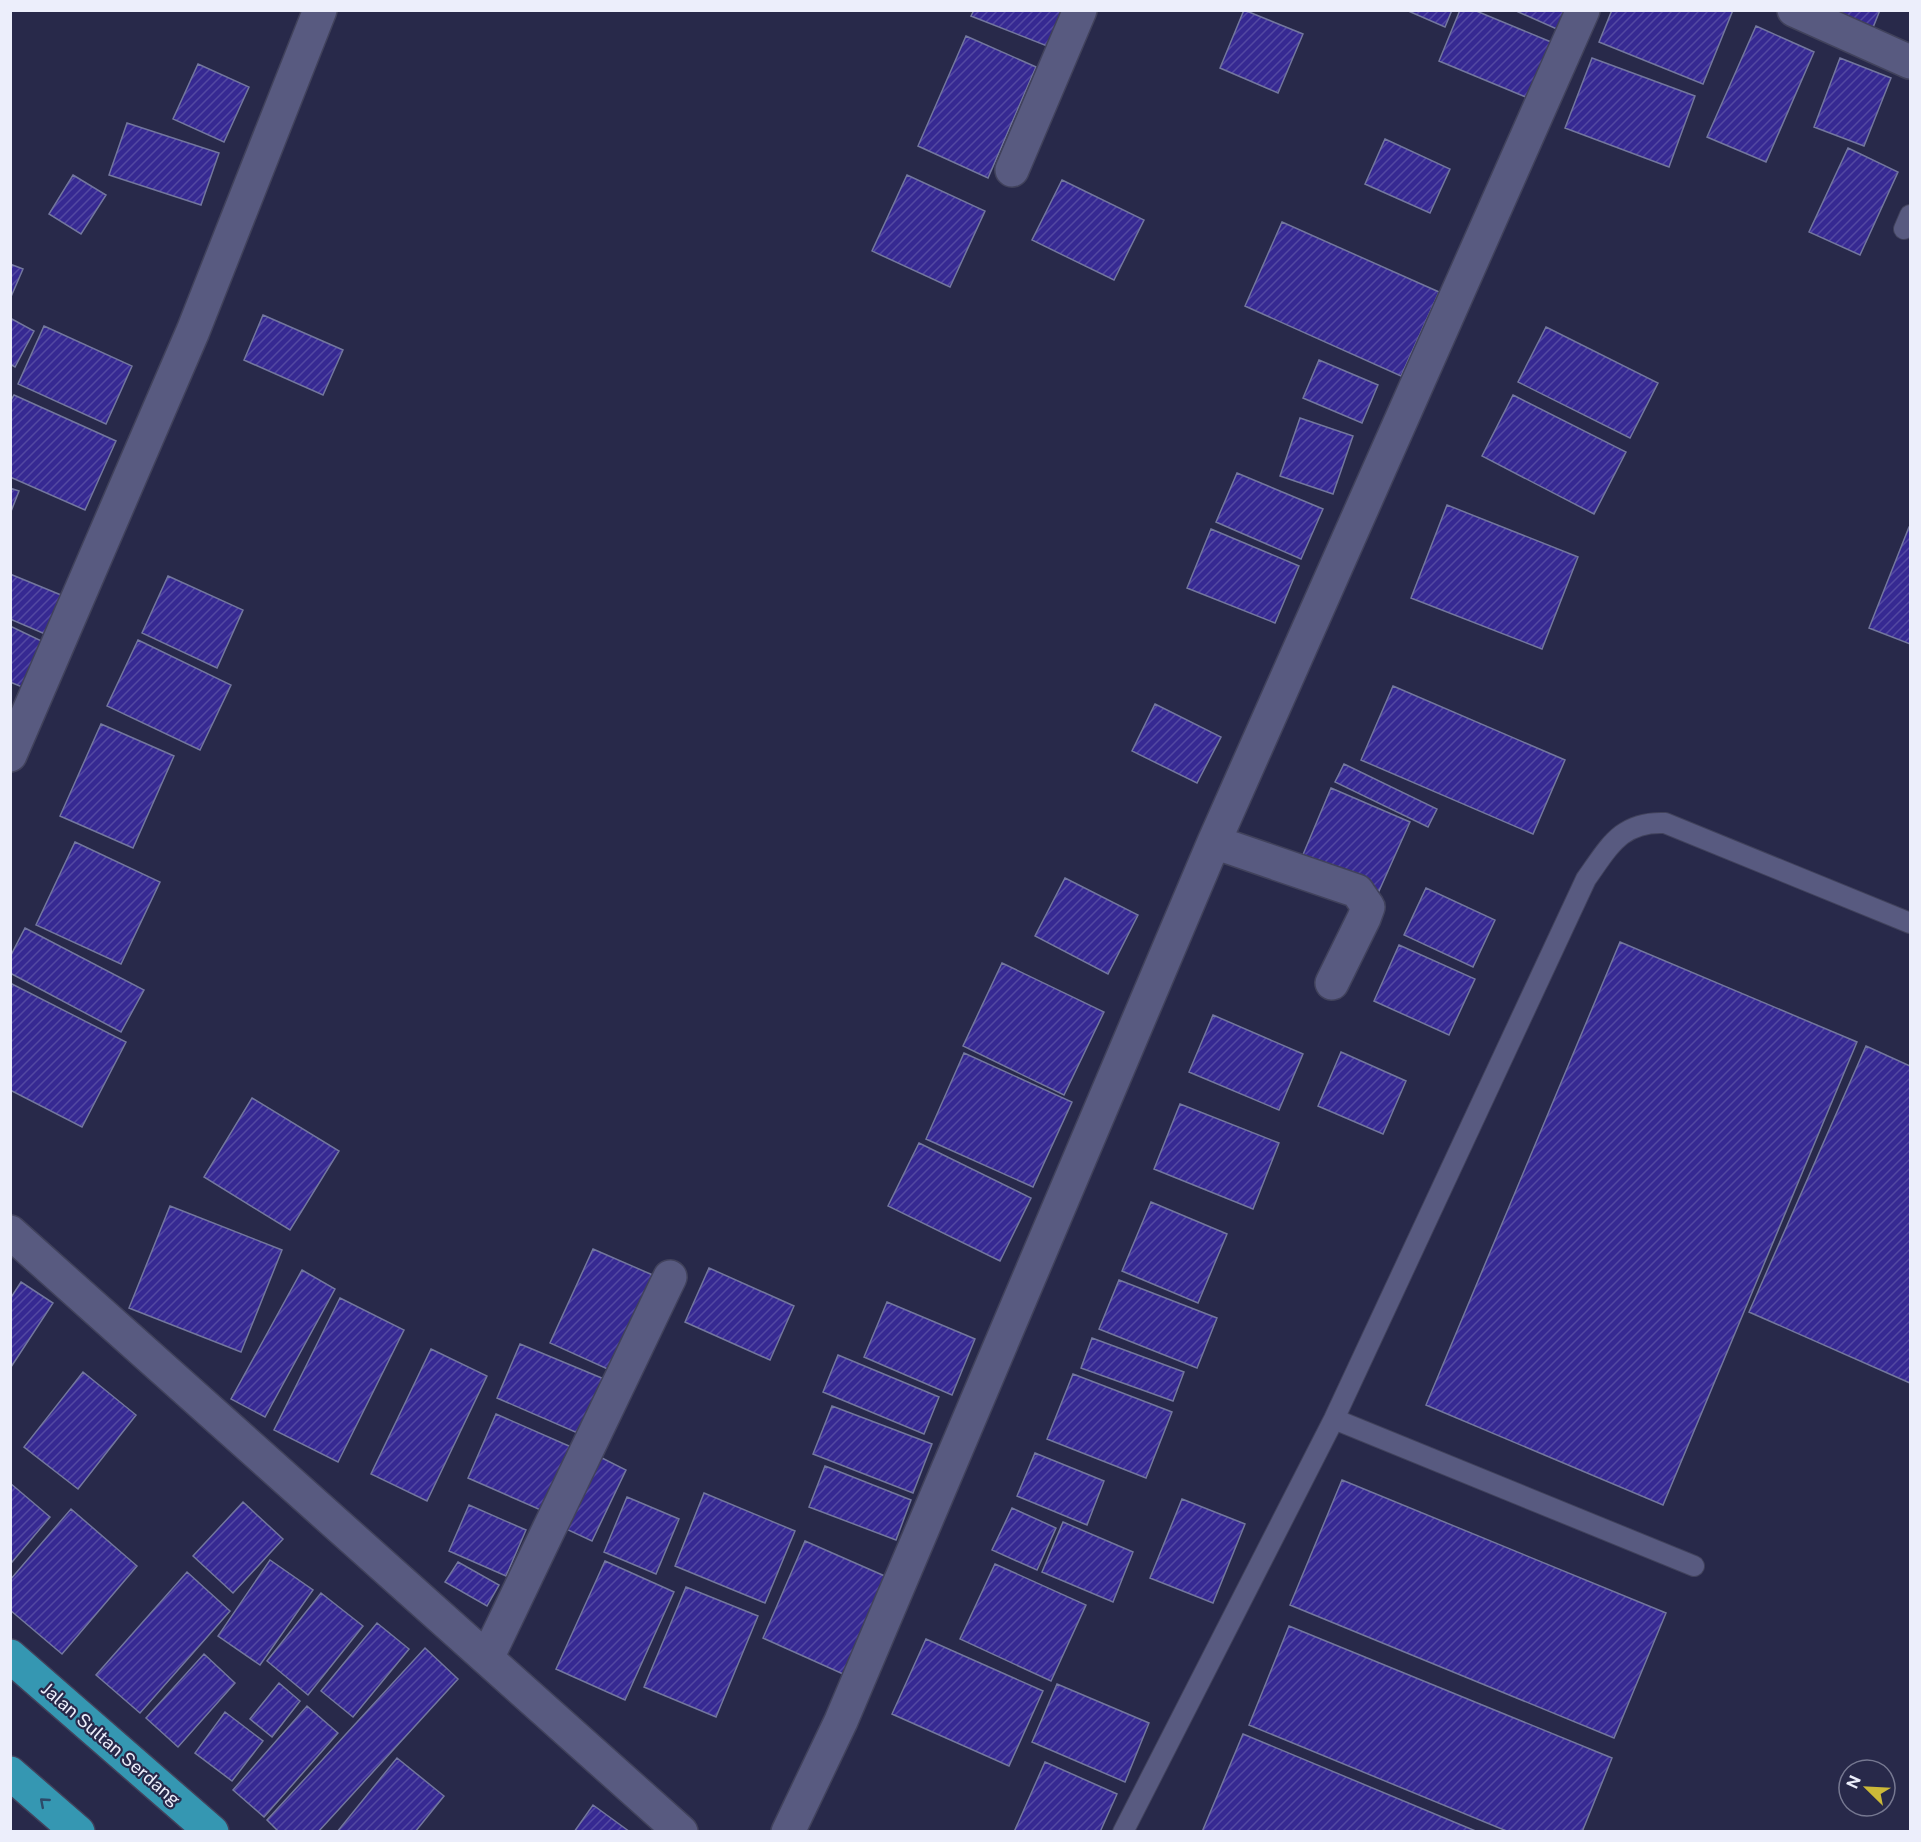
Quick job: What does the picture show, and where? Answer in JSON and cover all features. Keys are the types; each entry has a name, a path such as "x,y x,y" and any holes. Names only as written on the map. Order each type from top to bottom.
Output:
{"highway":[{"name":"Jalan Sultan Serdang","path":"10,1656 212,1832"},
{"path":"10,1773 78,1832"}],"street":[{"path":"10,754 193,331 320,10"},
{"path":"1012,170 1080,10"},
{"path":"788,1832 841,1721 1214,842 1583,10"},
{"path":"1794,10 1908,53"},
{"path":"1214,842 1357,891 1364,898 1368,907 1364,918 1332,983"},
{"path":"10,1232 681,1832"},
{"path":"487,1658 670,1277"}],"lane":[{"path":"1123,1832 1334,1419 1586,879 1613,840 1644,822 1665,823 1911,923"},
{"path":"1334,1419 1694,1566"}],"building":[{"path":"974,10 1076,10 1060,51 971,16"},
{"path":"1244,10 1303,34 1278,93 1220,68"},
{"path":"1406,10 1452,10 1445,27"},
{"path":"1460,10 1474,10 1551,42 1528,98 1439,61"},
{"path":"1514,10 1567,10 1559,30"},
{"path":"1612,10 1733,10 1703,84 1599,42"},
{"path":"1828,10 1880,10 1872,30"},
{"path":"1756,26 1814,52 1766,162 1707,137"},
{"path":"966,36 1036,67 988,178 918,146"},
{"path":"1592,58 1695,96 1669,167 1565,128"},
{"path":"1840,58 1891,78 1864,146 1814,127"},
{"path":"198,64 249,87 224,142 173,119"},
{"path":"127,123 219,153 201,205 109,175"},
{"path":"1385,139 1450,169 1430,213 1365,184"},
{"path":"1848,148 1898,172 1860,255 1809,232"},
{"path":"73,175 106,195 81,234 49,214"},
{"path":"907,175 985,211 950,287 872,251"},
{"path":"1062,180 1144,220 1114,280 1032,240"},
{"path":"1282,222 1439,292 1401,376 1245,306"},
{"path":"10,264 23,269 10,299"},
{"path":"263,315 343,350 323,395 244,360"},
{"path":"10,318 34,331 15,367 10,364"},
{"path":"44,326 132,366 106,424 18,384"},
{"path":"1546,327 1658,383 1630,438 1518,382"},
{"path":"1319,360 1378,385 1362,423 1303,398"},
{"path":"14,395 116,441 85,510 10,477 10,402"},
{"path":"1513,395 1626,452 1594,514 1482,456"},
{"path":"1300,418 1353,436 1333,494 1280,476"},
{"path":"1237,473 1323,509 1301,559 1216,522"},
{"path":"10,488 19,491 10,514"},
{"path":"1447,505 1578,557 1542,649 1411,598"},
{"path":"1910,527 1910,644 1869,628"},
{"path":"1211,529 1299,566 1275,623 1187,588"},
{"path":"10,574 61,595 45,634 10,619"},
{"path":"168,576 243,610 217,668 142,633"},
{"path":"10,626 52,646 32,691 10,682"},
{"path":"138,640 231,685 200,750 107,706"},
{"path":"1393,686 1565,760 1533,834 1361,760"},
{"path":"1155,704 1221,737 1197,783 1132,751"},
{"path":"101,724 174,756 133,848 60,816"},
{"path":"1344,764 1437,809 1428,827 1335,782"},
{"path":"1331,788 1410,822 1379,891 1302,857"},
{"path":"75,842 160,882 121,964 36,925"},
{"path":"1065,878 1138,915 1108,974 1035,936"},
{"path":"1426,888 1495,920 1473,967 1404,935"},
{"path":"25,928 144,990 121,1032 10,973 10,957"},
{"path":"1620,942 1857,1042 1663,1505 1426,1405"},
{"path":"1399,945 1475,979 1449,1035 1374,1001"},
{"path":"1002,963 1104,1012 1064,1095 963,1046"},
{"path":"10,983 126,1042 82,1127 10,1090"},
{"path":"1213,1015 1303,1054 1279,1110 1189,1072"},
{"path":"1866,1046 1910,1066 1910,1383 1749,1312"},
{"path":"1341,1052 1406,1081 1383,1134 1318,1106"},
{"path":"964,1053 1072,1102 1033,1187 926,1139"},
{"path":"252,1098 339,1151 290,1230 204,1177"},
{"path":"1180,1104 1279,1143 1253,1209 1154,1169"},
{"path":"919,1143 1031,1198 1000,1261 888,1206"},
{"path":"1151,1202 1227,1234 1198,1303 1122,1271"},
{"path":"170,1206 282,1250 241,1352 129,1308"},
{"path":"593,1249 655,1276 612,1371 550,1343"},
{"path":"709,1268 794,1306 770,1360 685,1322"},
{"path":"302,1270 335,1289 265,1417 231,1399"},
{"path":"1119,1280 1217,1318 1197,1368 1099,1329"},
{"path":"21,1282 53,1303 11,1367 10,1299"},
{"path":"340,1298 404,1330 338,1462 274,1430"},
{"path":"887,1302 975,1339 952,1395 864,1357"},
{"path":"1092,1338 1184,1372 1173,1401 1081,1368"},
{"path":"520,1344 604,1379 580,1434 497,1398"},
{"path":"431,1349 487,1376 427,1501 371,1474"},
{"path":"838,1355 939,1397 924,1434 823,1392"},
{"path":"83,1372 136,1415 78,1489 24,1447"},
{"path":"1073,1374 1172,1412 1146,1478 1047,1439"},
{"path":"832,1406 932,1444 913,1493 813,1454"},
{"path":"496,1414 578,1450 550,1514 468,1478"},
{"path":"1035,1453 1104,1481 1087,1525 1017,1496"},
{"path":"600,1457 626,1470 592,1541 566,1529"},
{"path":"825,1466 911,1500 896,1540 809,1507"},
{"path":"1342,1480 1666,1613 1614,1738 1290,1605"},
{"path":"10,1483 50,1517 12,1562 10,1561"},
{"path":"704,1493 795,1531 765,1603 675,1566"},
{"path":"627,1497 679,1519 656,1574 604,1552"},
{"path":"1182,1499 1245,1524 1213,1603 1150,1578"},
{"path":"243,1502 283,1539 233,1593 193,1556"},
{"path":"469,1505 526,1530 506,1576 449,1551"},
{"path":"1012,1508 1056,1528 1037,1570 992,1550"},
{"path":"71,1509 137,1566 62,1654 10,1610 10,1580"},
{"path":"1063,1522 1133,1552 1113,1602 1042,1572"},
{"path":"805,1541 896,1581 852,1678 763,1638"},
{"path":"270,1560 313,1590 260,1665 218,1636"},
{"path":"605,1561 674,1592 625,1700 556,1669"},
{"path":"458,1562 499,1585 487,1606 445,1582"},
{"path":"995,1564 1086,1605 1051,1681 960,1639"},
{"path":"187,1572 230,1611 140,1713 96,1675"},
{"path":"686,1587 758,1616 716,1717 644,1687"},
{"path":"321,1593 363,1626 308,1695 267,1661"},
{"path":"377,1623 409,1649 353,1717 321,1691"},
{"path":"1289,1626 1612,1758 1582,1832 1509,1832 1249,1725"},
{"path":"926,1639 1043,1691 1009,1766 892,1714"},
{"path":"425,1648 458,1679 318,1832 279,1832 267,1820"},
{"path":"204,1654 235,1683 178,1747 146,1718"},
{"path":"279,1683 300,1701 272,1737 250,1719"},
{"path":"1057,1684 1149,1723 1125,1782 1032,1742"},
{"path":"307,1706 338,1733 264,1817 233,1790"},
{"path":"225,1712 263,1741 232,1781 195,1753"},
{"path":"1243,1734 1478,1832 1202,1832"},
{"path":"397,1758 444,1796 415,1832 337,1832"},
{"path":"1045,1762 1117,1794 1100,1832 1014,1832"},
{"path":"593,1805 630,1832 574,1832"}]}
